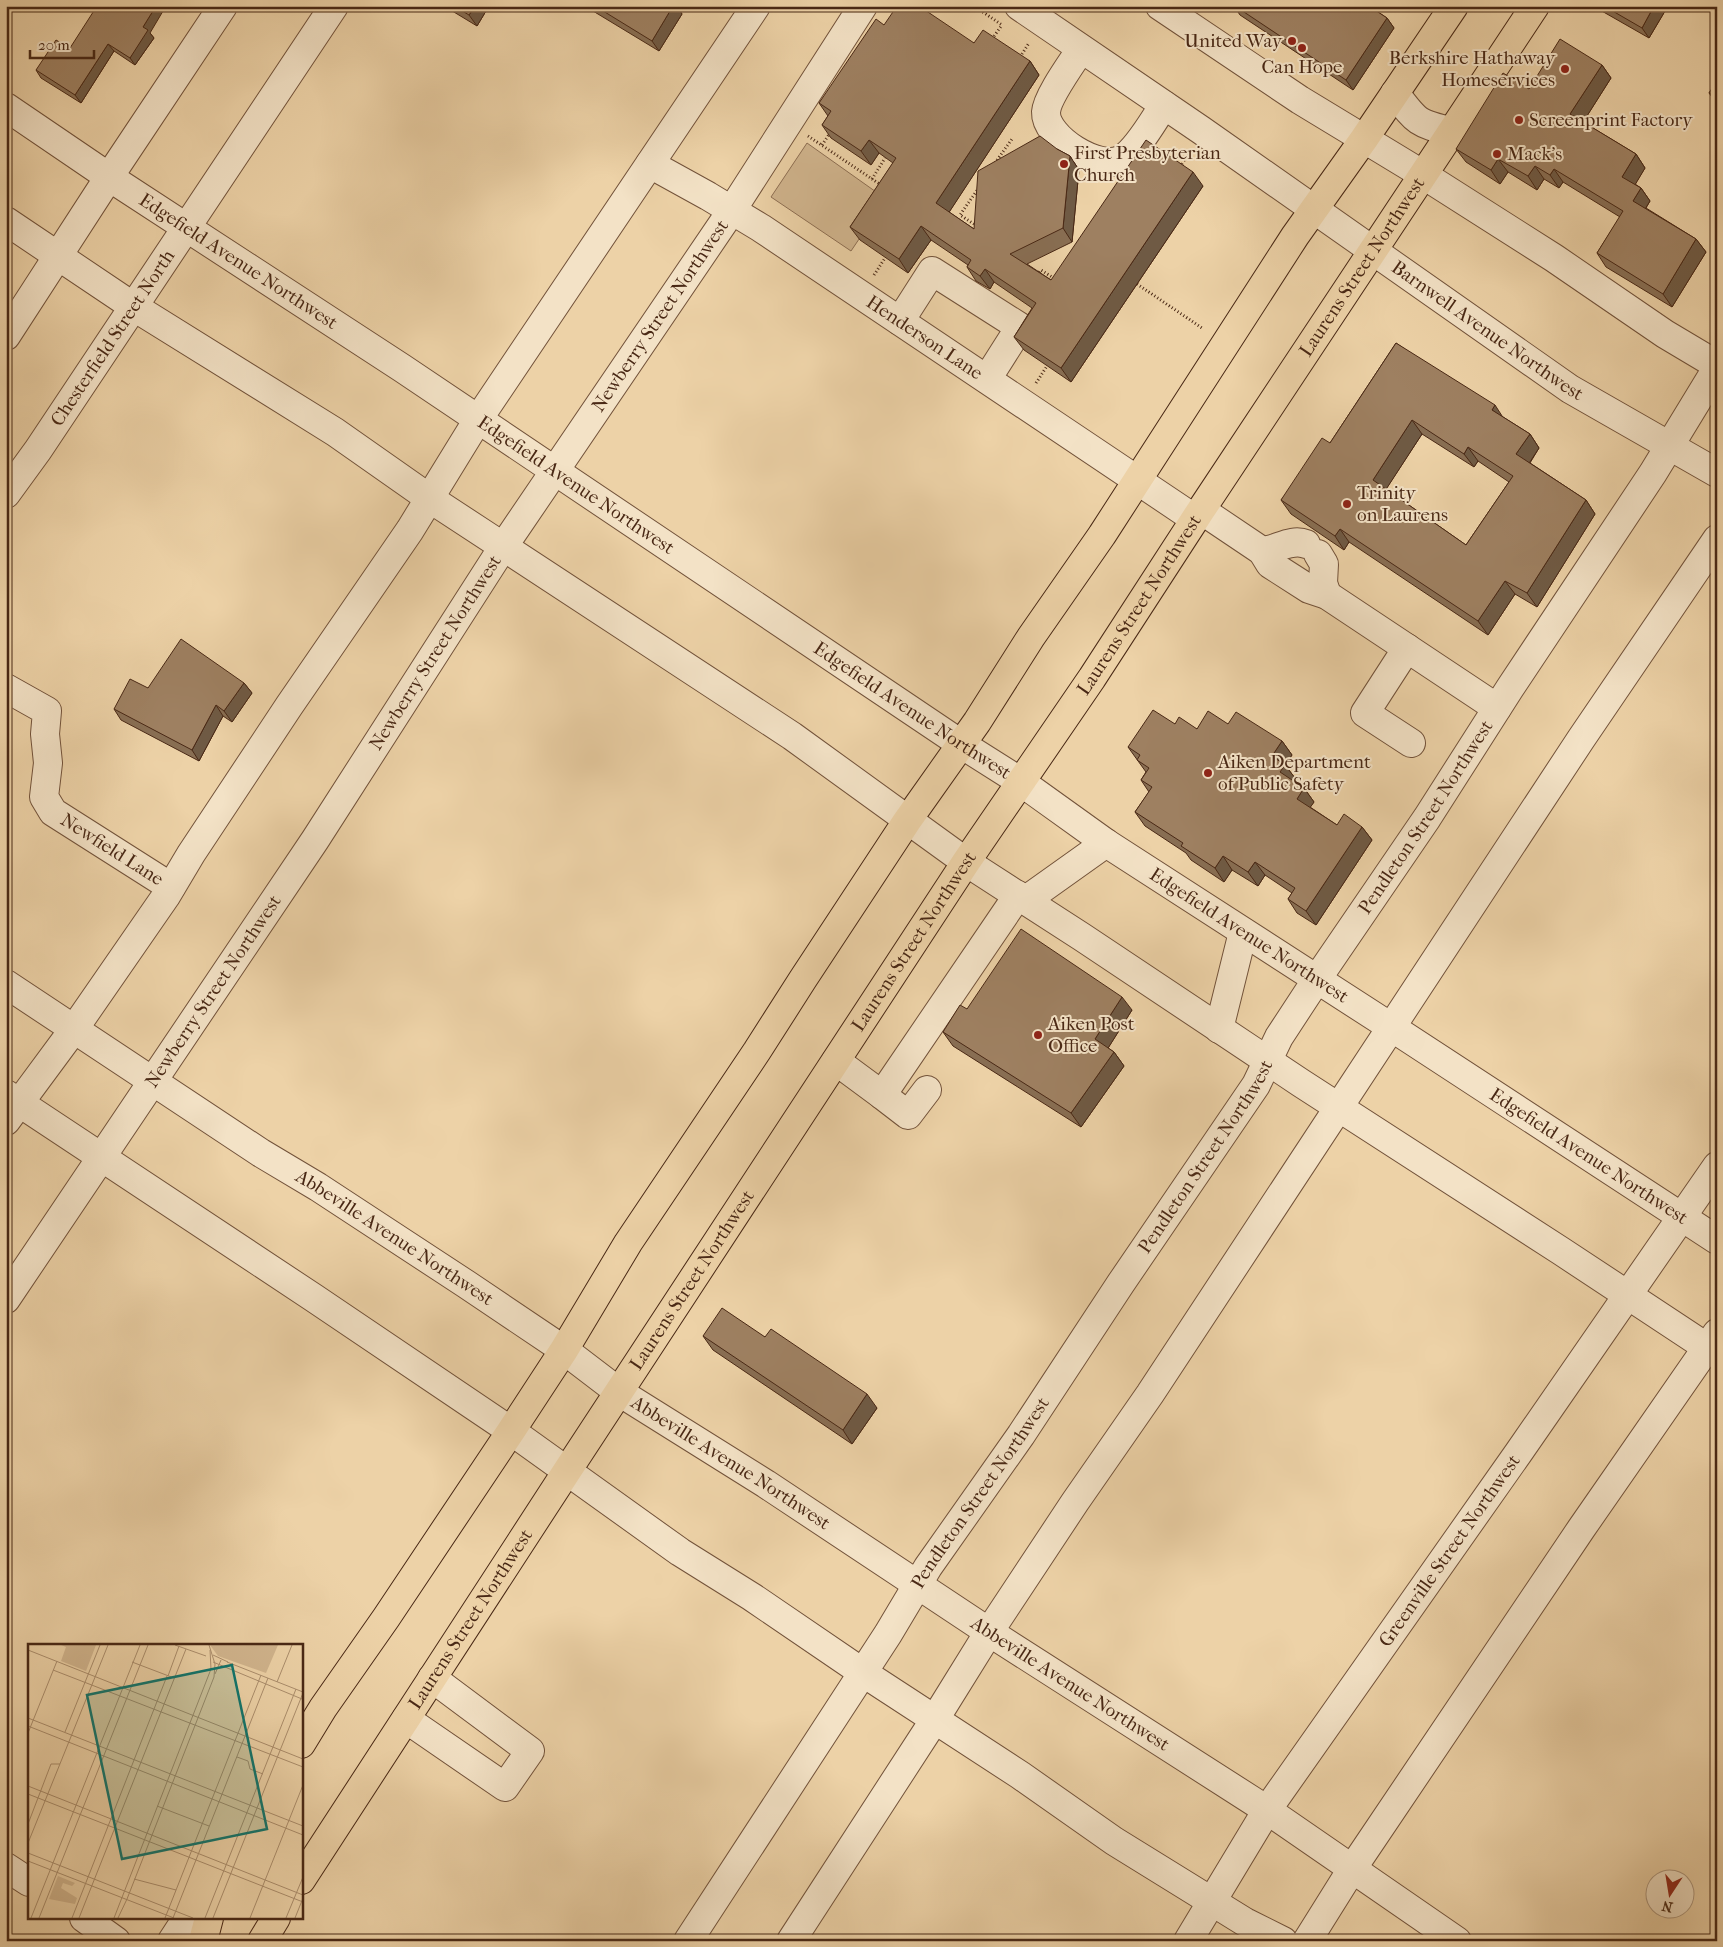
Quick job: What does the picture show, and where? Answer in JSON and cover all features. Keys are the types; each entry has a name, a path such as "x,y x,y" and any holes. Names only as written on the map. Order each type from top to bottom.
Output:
{"main road":[{"path":"302,1742 323,1708 386,1618 511,1431 564,1350 628,1243 757,1052 907,821 962,744 1031,637 1102,535 1295,236 1396,93 1454,6"},
{"name":"Laurens Street Northwest","path":"302,1878 966,862 1092,678 1534,6"},
{"path":"203,1941 208,1920"},
{"path":"262,1941 275,1920"}],"street":[{"path":"6,336 223,6"},
{"name":"Chesterfield Street North","path":"6,494 38,450 334,6"},
{"path":"756,6 477,420 370,592 283,714 171,887 74,1029 11,1106 102,1156 511,1431 680,1552 752,1597 862,1672 1020,1775 1114,1841 1245,1922 1283,1941"},
{"name":"Newberry Street Northwest","path":"6,1299 315,840 503,547 732,210 863,6"},
{"path":"1160,6 1300,100 1422,174 1554,258 1717,367"},
{"name":"Barnwell Avenue Northwest","path":"1010,16 1081,49 1570,389 1717,474"},
{"path":"1081,49 1053,93 1046,113 1052,131 1063,141 1086,156 1101,162 1120,160 1134,148 1164,105"},
{"path":"1396,93 1413,117 1421,123 1450,131"},
{"name":"Edgefield Avenue Northwest","path":"6,107 109,177 402,368 477,420 1021,782 1106,843 1392,1026 1717,1240"},
{"name":"Henderson Lane","path":"650,164 732,210 1137,481 1262,551 1270,564 1309,589 1327,595 1497,708"},
{"path":"6,221 134,307 334,432 429,498 792,736 966,862 1219,1029 1561,1251 1627,1296 1714,1345 1581,1529 1352,1869 1307,1941"},
{"path":"900,322 932,271 1020,327 986,380"},
{"name":"Pendleton Street Northwest","path":"691,1940 888,1634 928,1567 1021,1435 1127,1274 1256,1085 1280,1037 1317,979 1427,818 1497,708 1653,473 1717,367"},
{"path":"791,1941 989,1632 1340,1108 1581,738 1717,539"},
{"path":"1262,551 1273,550 1291,542 1312,549 1324,564 1322,583 1327,595"},
{"path":"1407,648 1365,713 1411,743"},
{"name":"Newfield Lane","path":"6,688 47,712 45,734 48,763 44,797 53,812 171,887"},
{"path":"882,1095 1022,898 1106,843"},
{"path":"1219,1029 1243,932"},
{"name":"Abbeville Avenue Northwest","path":"6,984 466,1284 564,1350 619,1392 766,1484 989,1632 1267,1810 1457,1941"},
{"path":"836,1061 908,1115 927,1090"},
{"name":"Greenville Street Northwest","path":"1188,1941 1267,1810 1519,1452 1717,1166"},
{"path":"406,1719 505,1787 530,1751 432,1678"},
{"path":"6,1867 28,1881"},
{"path":"87,1920 116,1941"},
{"path":"172,1941 186,1920"}],"path":[{"path":"991,40 1010,16"},
{"path":"1017,60 1030,43"},
{"path":"822,145 832,130"},
{"path":"805,134 886,188"},
{"path":"991,169 1012,139"},
{"path":"1178,169 1190,151"},
{"path":"872,179 885,158"},
{"path":"980,228 960,215 981,185"},
{"path":"873,276 885,258"},
{"path":"1035,278 1041,270 1058,281"},
{"path":"1137,284 1202,328"},
{"path":"1036,384 1047,366"}],"shaded area":[{"path":"807,143 886,199 851,251 771,197"}],"building":[{"path":"97,6 156,6 143,27 148,30 130,58 108,44 75,95 36,70 56,40 70,48"},
{"path":"454,6 475,6 469,15"},
{"path":"595,6 673,6 652,41"},
{"path":"897,6 919,6 974,43 983,30 1030,61 936,203 974,229 978,171 1040,136 1070,156 1063,228 1010,254 1051,280 1146,140 1193,172 1061,368 1014,337 1036,303 985,269 980,276 967,267 971,260 921,226 899,259 850,227 896,158 869,140 861,151 822,125 831,111 819,103 876,19 884,25"},
{"path":"1235,6 1369,6 1387,18 1346,80"},
{"path":"1604,6 1654,6 1642,28"},
{"path":"1560,39 1602,65 1570,114 1636,154 1622,177 1641,188 1633,201 1696,239 1663,294 1597,253 1623,211 1554,169 1550,175 1535,166 1528,176 1498,159 1491,170 1456,149 1503,73 1529,89"},
{"path":"1717,81 1717,98 1709,93"},
{"name":"Trinity on Laurens","path":"1396,343 1495,405 1492,410 1530,434 1516,454 1586,500 1527,593 1505,581 1478,621 1340,529 1335,536 1281,500 1322,438 1330,443","holes":["1412,420 1464,454 1468,447 1513,476 1466,545 1373,480"]},
{"path":"181,639 244,683 224,711 216,705 192,750 114,709 130,679 148,688"},
{"path":"1153,710 1175,724 1179,717 1197,729 1208,711 1228,724 1236,712 1282,741 1272,756 1285,765 1280,772 1304,788 1297,799 1337,825 1344,814 1362,827 1306,911 1288,899 1295,888 1255,862 1248,872 1223,856 1215,868 1181,846 1183,843 1135,812 1152,787 1141,780 1149,768 1137,760 1140,755 1128,747"},
{"name":"Aiken Post Office","path":"1021,929 1122,997 1095,1039 1114,1052 1071,1113 943,1032 960,1005 967,1009"},
{"path":"722,1308 765,1337 771,1329 867,1394 843,1430 703,1336"}],"place":[{"name":"United Way","path":"1292,41"},
{"name":"Can Hope","path":"1302,48"},
{"name":"Berkshire Hathaway Homeservices","path":"1565,69"},
{"name":"Screenprint Factory","path":"1519,120"},
{"name":"Mack's","path":"1497,154"},
{"name":"First Presbyterian Church","path":"1064,164"},
{"name":"Trinity on Laurens","path":"1347,504"},
{"name":"Aiken Department of Public Safety","path":"1208,773"},
{"name":"Aiken Post Office","path":"1038,1035"}]}
